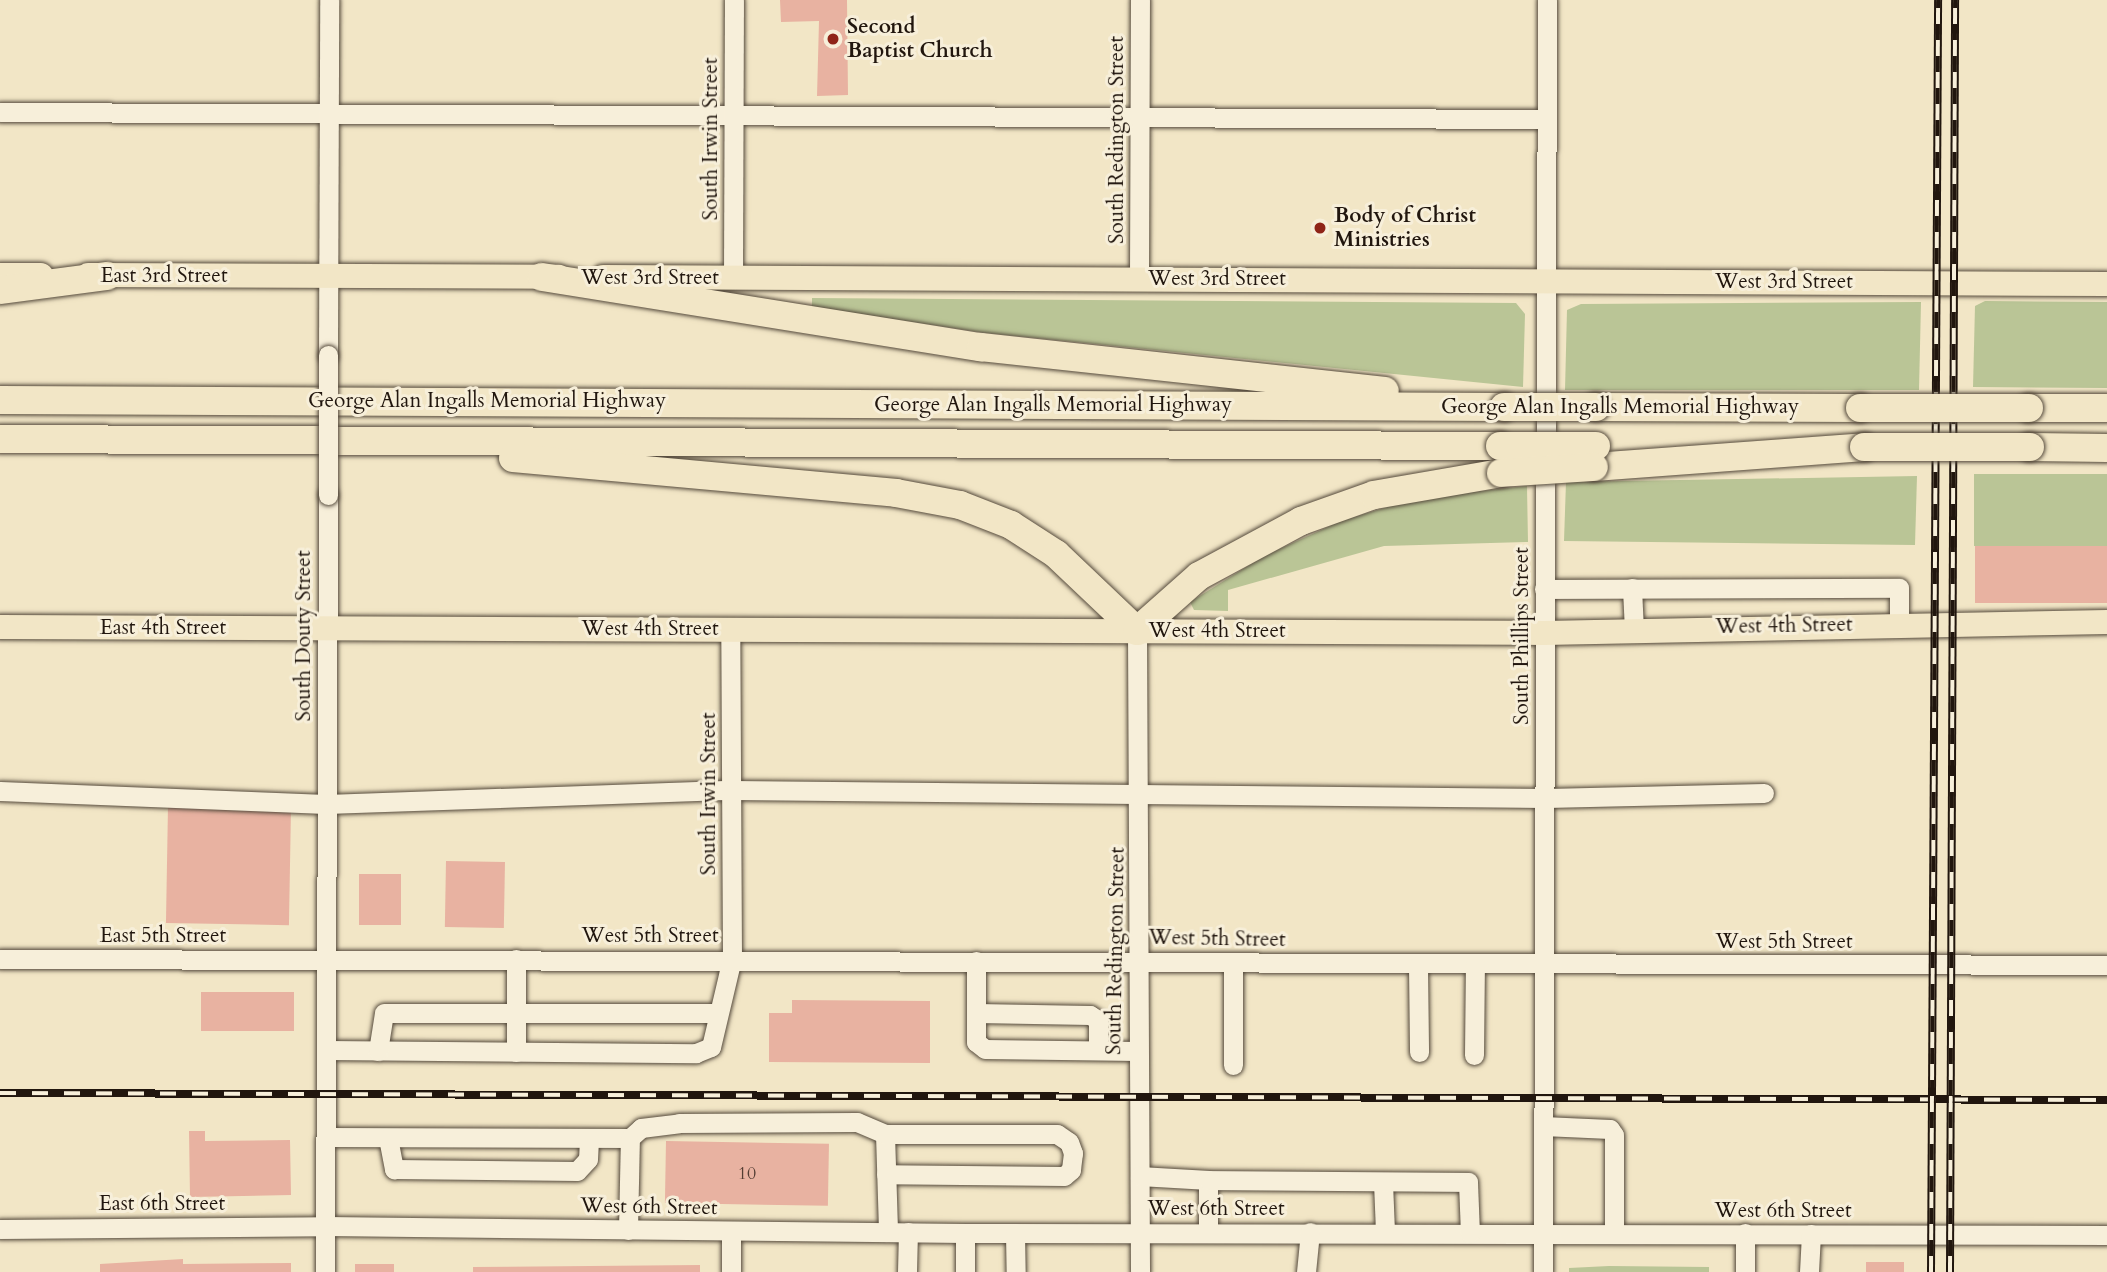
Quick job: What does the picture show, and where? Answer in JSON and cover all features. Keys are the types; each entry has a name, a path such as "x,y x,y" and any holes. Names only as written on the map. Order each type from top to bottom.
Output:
{"highway":[{"path":"0,290 107,276"},
{"path":"542,277 981,347 1401,392 1499,407"},
{"name":"George Alan Ingalls Memorial Highway","path":"0,400 2107,408"},
{"name":"George Alan Ingalls Memorial Highway","path":"0,439 403,442 1500,460 1864,447 2107,448"},
{"path":"403,442 524,459 896,493 949,502 996,518 1040,542 1078,572 1137,631 1199,576 1301,521 1374,495 1500,460"}],"main road":[{"name":"East 3rd Street","path":"0,275 327,277"},
{"name":"West 3rd Street","path":"327,277 2107,284"},
{"name":"West 4th Street","path":"327,628 1544,633 2107,622"},
{"name":"East 4th Street","path":"0,627 327,628"}],"street":[{"name":"South Douty Street","path":"325,1272 329,0"},
{"name":"South Irwin Street","path":"733,278 734,0"},
{"name":"South Redington Street","path":"1139,279 1140,0"},
{"name":"South Phillips Street","path":"1543,1272 1546,798 1544,280 1547,0"},
{"path":"0,112 327,110 734,116 1545,119"},
{"path":"1632,588 1634,630"},
{"path":"1544,589 1899,588 1899,624"},
{"name":"South Irwin Street","path":"516,1052 696,1053 711,1047 732,958 730,629"},
{"name":"South Redington Street","path":"1137,631 1140,791 1137,961 1140,1272"},
{"path":"0,791 326,804 732,790 1140,791 1546,798 1764,793"},
{"name":"West 5th Street","path":"327,959 732,958 1418,966 2107,965"},
{"name":"East 5th Street","path":"0,959 327,959"},
{"path":"327,1051 516,1052 516,960"},
{"path":"976,961 976,1042 985,1049 1137,1051"},
{"path":"1233,962 1233,1065"},
{"path":"1475,965 1475,1055"},
{"path":"1418,966 1419,1052"},
{"path":"378,1051 384,1013 717,1013"},
{"path":"976,1013 1090,1015 1098,1020 1098,1050"},
{"path":"326,1137 630,1138 641,1128 679,1123 857,1122 885,1134 1057,1134 1069,1142 1073,1153 1071,1170 1064,1176 886,1174"},
{"path":"1543,1126 1610,1129 1614,1135 1614,1233"},
{"path":"885,1134 888,1232"},
{"path":"388,1138 390,1165 394,1169 578,1171 588,1159 589,1139"},
{"path":"628,1230 630,1138"},
{"path":"1140,1176 1208,1180 1468,1182 1470,1233"},
{"path":"1208,1180 1208,1231"},
{"path":"1383,1182 1385,1233"},
{"name":"West 6th Street","path":"324,1226 965,1233 1208,1231 2107,1235"},
{"name":"East 6th Street","path":"0,1229 324,1226"},
{"path":"731,1231 731,1272"},
{"path":"907,1272 908,1232"},
{"path":"1306,1272 1311,1232"},
{"path":"965,1233 965,1272"},
{"path":"1015,1233 1016,1272"},
{"path":"1745,1233 1745,1272"},
{"path":"1809,1272 1811,1234"}],"green space":[{"path":"812,298 1516,303 1525,314 1523,387 986,333 812,307"},
{"path":"1985,301 2107,302 2107,388 1973,387 1975,306"},
{"path":"1921,302 1919,390 1565,390 1567,310 1581,304"},
{"path":"1974,474 2107,474 2107,546 1974,546"},
{"path":"1917,476 1915,545 1564,541 1566,482"},
{"path":"1527,486 1528,542 1384,546 1228,590 1228,611 1194,610 1190,602 1264,556 1341,521 1417,498"},
{"path":"1709,1267 1709,1272 1569,1272 1569,1268"}],"building":[{"name":"Second Baptist Church","path":"780,0 847,0 848,95 817,96 819,21 781,22"},
{"path":"1975,546 2107,546 2107,603 1975,603"},
{"path":"168,806 291,808 289,925 166,923"},
{"path":"446,861 505,862 504,928 445,927"},
{"path":"359,874 401,874 401,925 359,925"},
{"path":"201,992 294,992 294,1031 201,1031"},
{"path":"792,1000 930,1001 930,1063 769,1062 769,1013 792,1013"},
{"path":"189,1131 205,1131 205,1141 290,1140 291,1195 190,1197"},
{"path":"666,1141 829,1144 828,1206 665,1203"},
{"path":"183,1259 183,1264 291,1263 291,1272 100,1272 100,1264"},
{"path":"1866,1262 1904,1262 1904,1272 1866,1272"},
{"path":"355,1264 394,1264 394,1272 355,1272"},
{"path":"700,1265 700,1272 473,1272 473,1267"}],"railway":[{"path":"1931,1272 1938,0"},
{"path":"1950,1272 1955,0"},
{"path":"0,1093 2107,1100"}],"place":[{"name":"Second Baptist Church","path":"833,39"},
{"name":"Body of Christ Ministries","path":"1320,228"}]}
